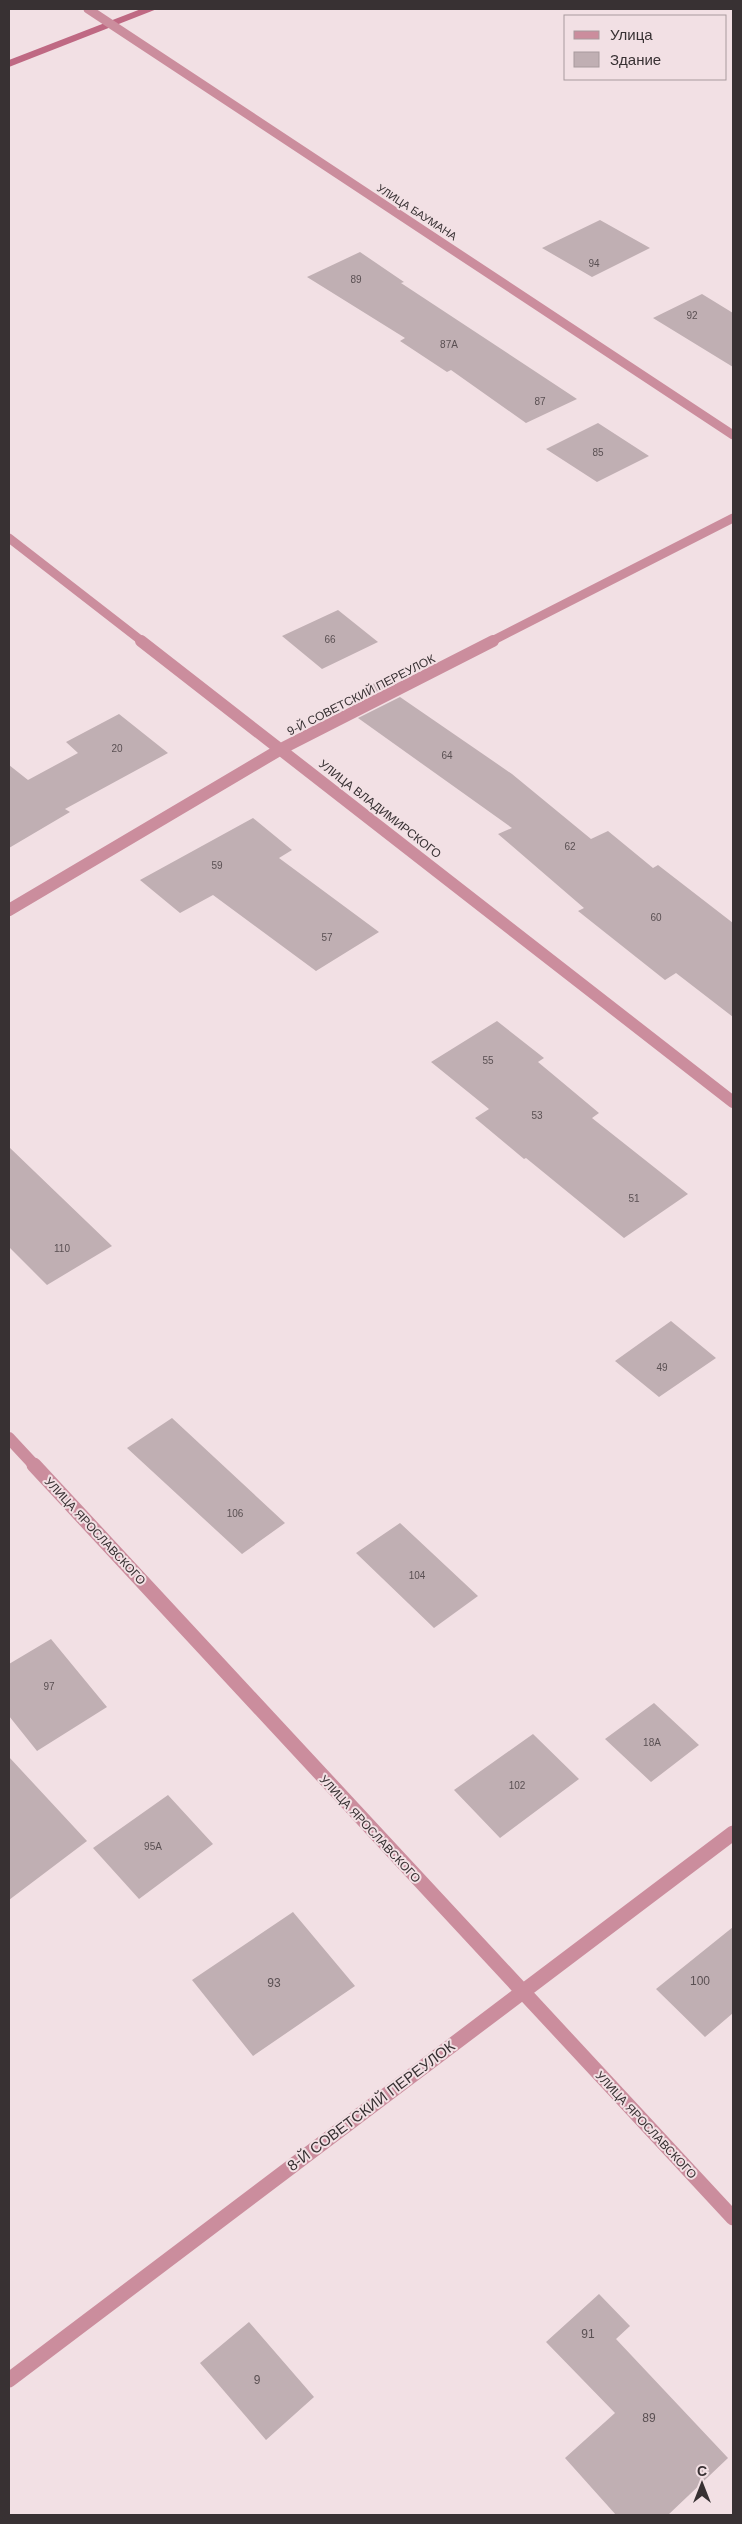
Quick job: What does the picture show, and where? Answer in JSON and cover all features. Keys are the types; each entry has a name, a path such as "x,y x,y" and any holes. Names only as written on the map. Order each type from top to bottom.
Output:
{"street":[{"name":"УЛИЦА БАУМАНА","path":"88,9 733,435"},
{"name":"9-Й СОВЕТСКИЙ ПЕРЕУЛОК","path":"9,910 281,750 733,518"},
{"name":"УЛИЦА ВЛАДИМИРСКОГО","path":"9,538 733,1102"},
{"name":"УЛИЦА ЯРОСЛАВСКОГО","path":"9,1438 733,2218"},
{"name":"8-Й СОВЕТСКИЙ ПЕРЕУЛОК","path":"9,2380 733,1833"}],"building":[{"path":"600,220 650,248 592,277 542,248"},
{"path":"360,252 404,282 401,283 577,399 526,423 451,370 447,372 400,341 405,338 307,277"},
{"path":"702,294 733,313 733,367 653,318"},
{"path":"598,423 649,456 597,482 546,449"},
{"path":"338,610 378,642 322,669 282,636"},
{"path":"376,680 386,687 364,698"},
{"path":"400,697 512,774 591,839 608,831 653,868 658,865 733,923 733,1017 676,973 665,980 578,911 584,908 498,834 512,828 358,718"},
{"path":"119,714 168,753 65,809 70,812 9,848 9,765 28,780 78,753 66,742"},
{"path":"253,818 292,850 279,858 379,932 316,971 213,895 180,913 140,880"},
{"path":"497,1021 544,1058 538,1062 599,1113 592,1118 688,1194 624,1238 475,1118 489,1109 431,1062"},
{"path":"9,1147 112,1246 47,1285 9,1247"},
{"path":"671,1321 716,1358 659,1397 615,1361"},
{"path":"172,1418 285,1523 242,1554 127,1448"},
{"path":"400,1523 478,1596 434,1628 356,1553"},
{"path":"51,1639 107,1707 37,1751 9,1716 9,1664"},
{"path":"654,1703 699,1745 651,1782 605,1739"},
{"path":"533,1734 579,1779 500,1838 454,1790"},
{"path":"9,1757 87,1841 9,1900"},
{"path":"168,1795 213,1844 139,1899 93,1848"},
{"path":"293,1912 355,1986 253,2056 192,1980"},
{"path":"733,1927 733,2013 705,2037 656,1989"},
{"path":"599,2294 630,2326 616,2339 728,2458 668,2515 616,2515 565,2458 615,2413 546,2342"},
{"path":"249,2322 314,2397 266,2440 200,2363"}],"waterway":[{"path":"9,64 151,9"}]}
